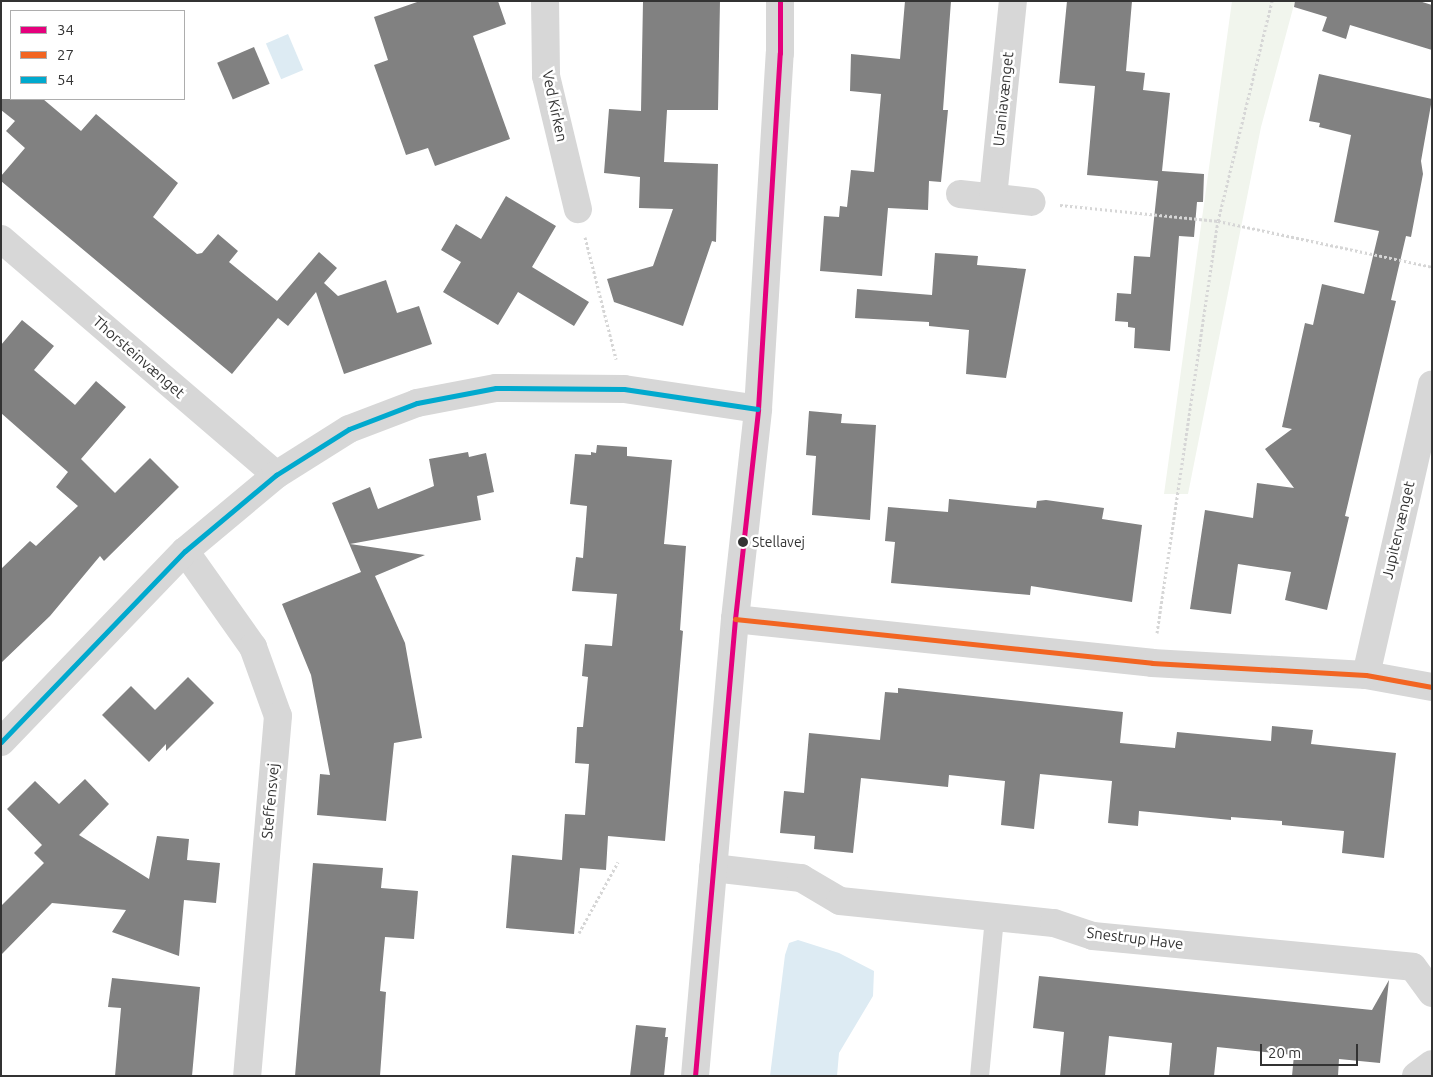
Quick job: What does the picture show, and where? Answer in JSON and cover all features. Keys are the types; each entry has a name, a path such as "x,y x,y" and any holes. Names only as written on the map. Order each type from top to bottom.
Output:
{"street":[{"name":"Ved Kirken","path":"545,1 546,76 578,209"},
{"path":"695,1076 735,618 758,409 780,53 780,1"},
{"name":"Uraniavænget","path":"993,197 1013,1"},
{"path":"960,194 1032,202"},
{"name":"Thorsteinvænget","path":"1,239 276,475"},
{"name":"Jupitervænget","path":"1366,675 1432,384"},
{"path":"1,742 185,551 276,475 349,429 417,403 496,388 624,389 758,409"},
{"name":"Steffensvej","path":"185,551 253,647 278,716 247,1076"},
{"path":"735,618 1152,663 1366,675 1432,686"},
{"name":"Snestrup Have","path":"713,868 801,878 840,901 1054,923 1093,936 1413,967 1432,993"},
{"path":"1416,1076 1432,1064"}],"lane":[{"path":"980,1076 994,916"}],"path":[{"path":"1152,663 1218,221 1272,1"},
{"path":"1032,202 1218,221 1432,267"},
{"path":"578,209 624,389"},
{"path":"579,933 618,862"}],"shaded area":[{"path":"1232,1 1295,1 1261,127 1188,494 1164,494"},
{"path":"288,34 303,70 281,79 266,43"},
{"path":"798,940 839,953 874,971 873,996 839,1053 837,1076 770,1076 785,955 789,943"}],"building":[{"path":"420,1 498,1 506,24 473,36 510,139 435,166 428,148 406,155 374,65 388,60 374,17"},
{"path":"643,1 720,1 718,110 667,110 664,162 718,164 716,242 712,241 683,326 614,302 607,279 653,266 673,209 639,208 640,177 604,173 609,109 641,111"},
{"path":"905,1 951,1 943,110 948,110 941,182 929,181 928,210 888,208 882,276 820,271 824,216 839,217 840,206 847,207 851,170 874,172 881,94 850,91 851,54 900,59"},
{"path":"1067,1 1132,1 1126,71 1145,73 1143,90 1170,93 1162,171 1204,174 1203,202 1197,202 1194,237 1179,236 1170,351 1134,348 1135,328 1128,327 1128,322 1115,321 1117,293 1131,294 1134,256 1150,257 1158,181 1087,175 1095,86 1059,83"},
{"path":"1295,1 1419,1 1432,5 1432,50 1350,25 1346,39 1322,31 1327,17 1294,7"},
{"path":"254,47 270,84 233,99 217,63"},
{"path":"1319,74 1432,99 1421,161 1423,174 1411,237 1406,236 1391,300 1396,301 1345,516 1349,517 1327,610 1285,600 1291,572 1238,564 1231,614 1190,609 1205,510 1253,518 1257,483 1294,488 1265,449 1292,429 1282,427 1305,323 1313,325 1322,284 1364,294 1379,231 1334,222 1351,135 1319,127 1320,123 1309,121"},
{"path":"1,99 44,100 81,131 96,114 178,183 153,217 197,254 202,253 218,234 238,251 229,262 277,301 319,252 337,268 324,283 338,296 386,280 397,313 419,306 432,344 344,374 316,292 288,326 278,318 232,374 1,181 1,176 25,148 6,131 15,121 1,110"},
{"path":"506,196 556,226 532,267 589,302 574,326 518,292 498,325 443,292 461,262 441,250 456,224 481,239"},
{"path":"935,253 978,256 977,265 1026,269 1006,378 966,374 969,330 929,326 929,322 855,318 857,289 932,295"},
{"path":"22,320 54,346 34,370 75,405 96,381 126,407 81,459 115,493 150,458 179,487 104,561 100,556 50,616 1,663 1,569 30,541 36,546 78,506 56,487 68,472 1,413 1,345"},
{"path":"809,411 842,414 841,423 876,425 870,520 812,515 816,456 806,455"},
{"path":"597,445 627,447 627,456 672,460 664,544 686,546 680,630 683,631 665,841 608,836 606,870 580,868 574,934 506,928 512,855 562,860 565,814 585,815 589,764 575,763 577,727 583,727 588,677 582,676 585,644 612,646 617,594 572,591 576,557 583,558 587,506 570,504 575,454 591,455 591,452 596,453"},
{"path":"468,452 469,457 486,453 494,492 477,496 481,520 350,544 425,555 375,576 405,643 422,738 394,743 386,821 317,815 320,774 330,775 311,675 282,604 361,572 332,503 370,487 378,509 434,486 429,459"},
{"path":"949,499 1036,508 1037,501 1046,500 1104,508 1102,519 1142,525 1132,602 1031,586 1030,595 891,583 895,542 885,541 888,507 948,512"},
{"path":"188,677 214,703 166,751 166,744 149,762 102,715 131,686 155,710"},
{"path":"898,688 1123,712 1120,743 1175,748 1177,732 1271,741 1272,726 1313,730 1311,744 1396,753 1384,858 1342,853 1344,831 1282,825 1282,821 1231,817 1231,820 1139,811 1138,826 1108,823 1112,781 1040,774 1034,829 1001,825 1005,781 949,775 948,787 861,778 853,853 814,849 815,836 780,833 784,791 804,793 809,733 880,740 885,692 898,693"},
{"path":"85,779 109,804 79,835 149,879 157,836 189,839 187,860 220,863 216,903 184,900 179,956 112,932 126,910 52,903 1,955 1,906 44,863 34,853 42,845 7,809 35,781 59,804"},
{"path":"313,863 383,868 381,888 418,891 414,939 385,937 380,991 386,992 380,1076 295,1076"},
{"path":"1039,976 1372,1010 1389,980 1380,1063 1339,1059 1338,1076 1292,1076 1294,1055 1217,1047 1214,1076 1169,1076 1172,1043 1109,1036 1105,1076 1060,1076 1064,1032 1033,1028"},
{"path":"112,978 200,987 192,1076 115,1076 121,1008 108,1007"},
{"path":"636,1025 666,1028 665,1037 668,1037 664,1076 630,1076"}],"transit line":[{"name":"34","path":"695,1076 735,619 758,409 780,53 780,1"},
{"name":"54","path":"1,742 185,551 276,475 349,429 417,403 496,388 624,389 758,409"},
{"name":"27","path":"735,619 1152,663 1366,675 1432,687"}],"place":[{"name":"Stellavej","path":"743,542"}]}
